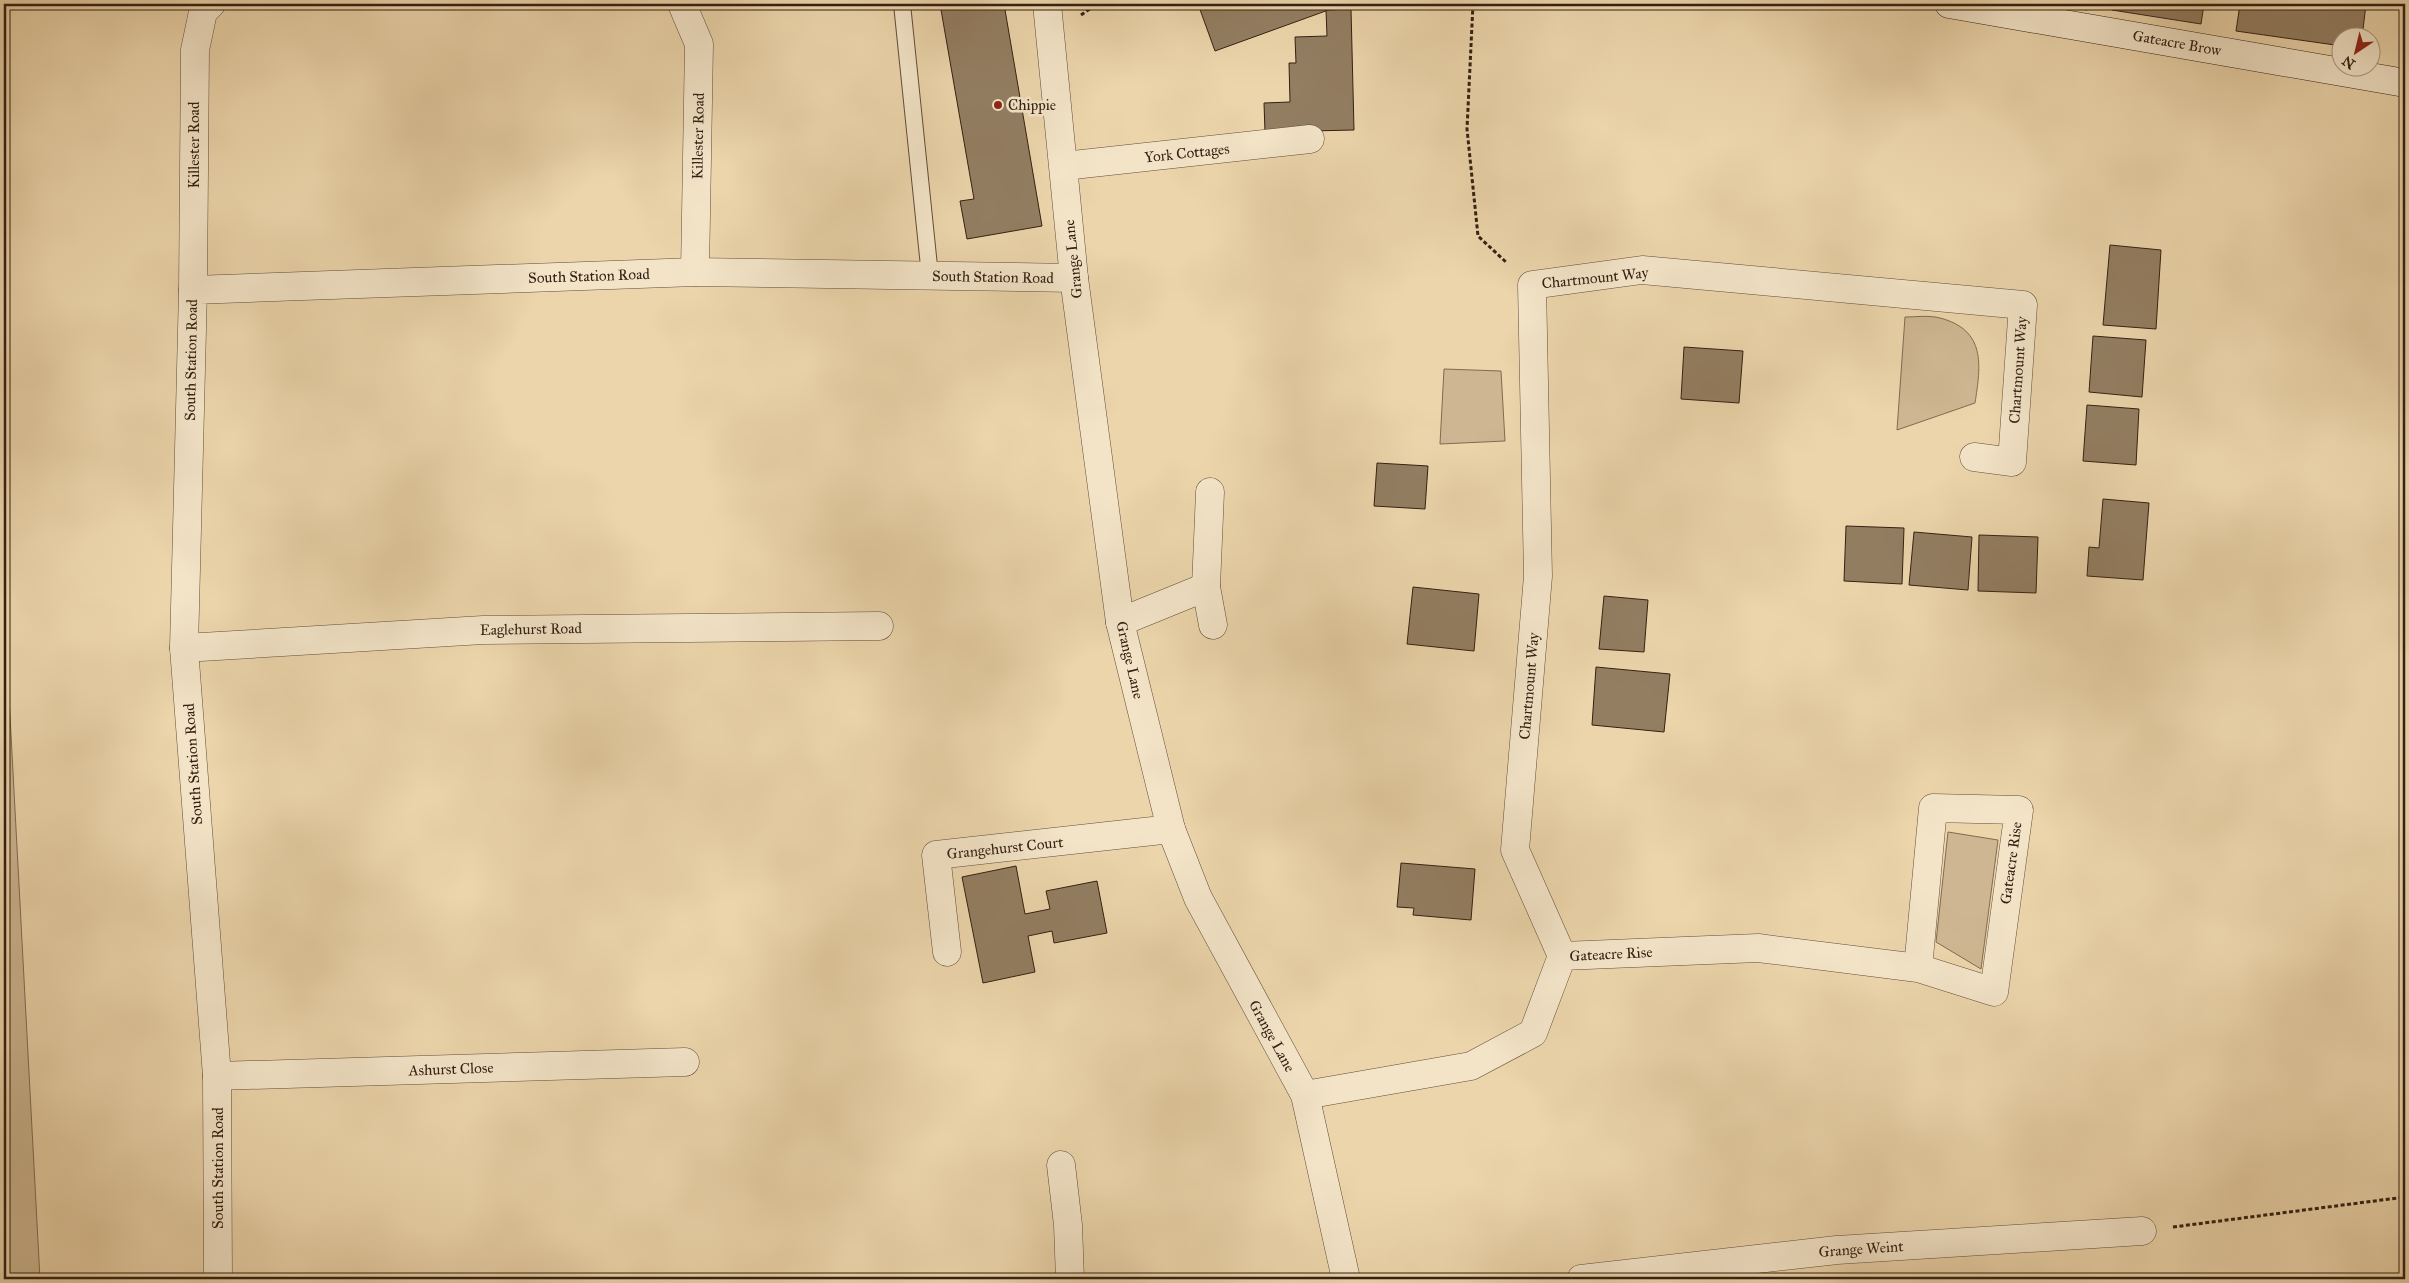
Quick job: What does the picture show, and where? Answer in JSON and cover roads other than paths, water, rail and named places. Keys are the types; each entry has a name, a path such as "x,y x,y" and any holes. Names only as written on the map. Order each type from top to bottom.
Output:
{"street":[{"name":"Killester Road","path":"193,290 195,50 203,12 211,4"},
{"name":"Killester Road","path":"682,4 699,44 695,272"},
{"name":"Grange Lane","path":"1047,4 1074,278 1120,622 1171,829 1198,898 1305,1095 1346,1279"},
{"name":"Gateacre Brow","path":"1962,5 2405,83"},
{"name":"York Cottages","path":"1064,166 1310,139"},
{"name":"Chartmount Way","path":"1562,956 1515,850 1538,576 1532,285 1642,270 2023,305 2012,462 1974,458"},
{"name":"South Station Road","path":"218,1279 217,1076 184,648 193,290 695,272 1074,278"},
{"path":"1210,492 1206,587 1213,625"},
{"path":"1120,622 1206,587"},
{"name":"Eaglehurst Road","path":"184,648 483,630 879,626"},
{"name":"Gateacre Rise","path":"1305,1095 1471,1066 1510,1045 1533,1032 1562,956 1758,948 1918,968 1994,992 2019,810 1933,808 1918,968"},
{"name":"Grangehurst Court","path":"947,952 936,855 1171,829"},
{"name":"Ashurst Close","path":"217,1076 684,1062"},
{"path":"1061,1165 1068,1225 1070,1279"},
{"name":"Grange Weint","path":"1581,1279 1837,1250 2142,1231"}],"lane":[{"path":"902,4 930,276"}],"place":[{"name":"Chippie","path":"998,105"}]}
